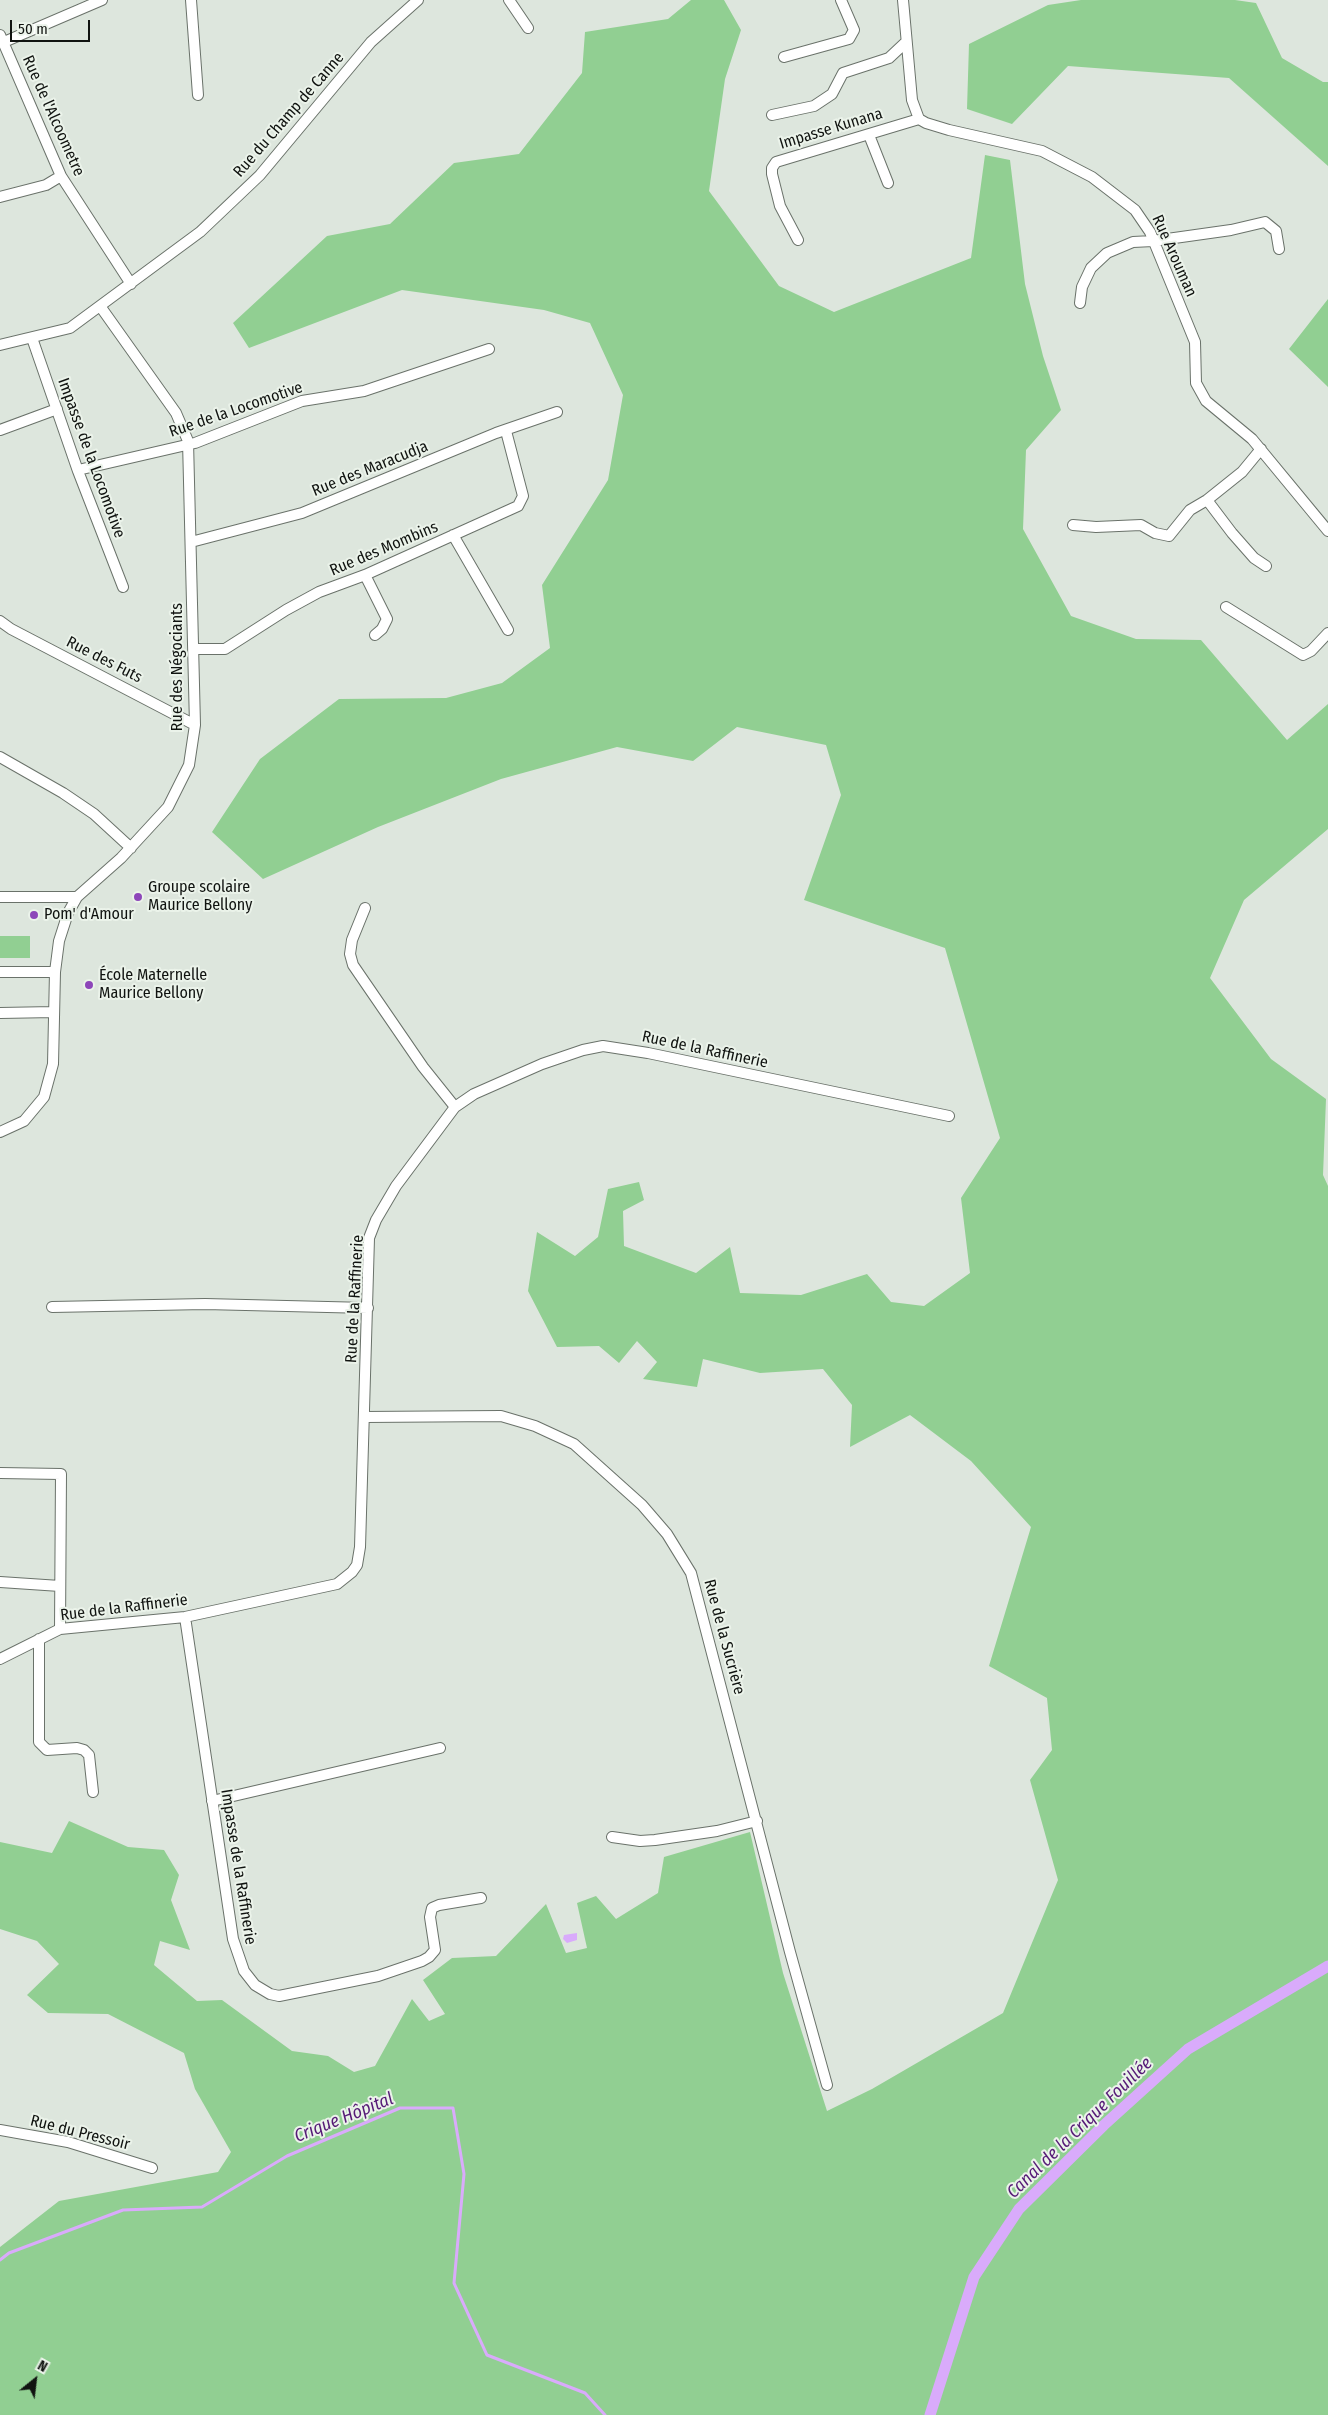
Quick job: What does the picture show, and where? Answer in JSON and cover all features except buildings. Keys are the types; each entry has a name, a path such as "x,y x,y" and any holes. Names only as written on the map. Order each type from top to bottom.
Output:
{"street":[{"path":"2,38 102,0"},
{"path":"191,0 198,95"},
{"name":"Rue du Champ de Canne","path":"0,345 70,328 200,232 260,175 371,42 418,0"},
{"path":"509,0 528,28"},
{"path":"784,57 850,39 854,30 840,0"},
{"path":"903,0 905,43 912,100 919,119"},
{"name":"Rue de l'Alcoometre","path":"2,38 61,176 131,284"},
{"path":"772,115 814,106 832,94 843,73 889,58 905,43"},
{"name":"Impasse Kunana","path":"798,240 780,206 772,174 772,168 776,162 919,119"},
{"name":"Rue Arouman","path":"919,119 926,124 949,130 1042,151 1092,177 1135,210 1150,232 1195,342 1196,383 1206,401 1252,439 1328,531"},
{"path":"869,135 888,183"},
{"path":"0,197 46,185 61,176"},
{"path":"1080,303 1082,287 1091,268 1107,253 1133,242 1153,242 1231,230 1265,222 1276,231 1279,249"},
{"name":"Rue des Négociants","path":"0,1132 24,1121 44,1097 53,1064 55,972 59,941 68,913 77,897 131,848 168,807 189,765 195,724 188,445 176,413 100,306"},
{"name":"Impasse de la Locomotive","path":"32,338 78,470 123,587"},
{"name":"Rue de la Locomotive","path":"78,470 188,445 302,400 364,391 489,350"},
{"path":"0,430 57,409"},
{"name":"Rue des Maracudja","path":"191,542 302,512 496,432 506,431 557,412"},
{"name":"Rue des Mombins","path":"194,649 225,649 304,600 365,575 518,506 524,496 506,431"},
{"path":"1074,525 1096,527 1141,524 1155,533 1168,536 1190,510 1207,500 1242,472 1261,449"},
{"path":"1207,500 1254,558 1266,566"},
{"path":"453,535 508,630"},
{"path":"365,575 388,619 382,629 375,635"},
{"path":"1226,607 1303,655 1311,651 1328,633"},
{"name":"Rue des Futs","path":"0,621 11,629 195,724"},
{"path":"0,758 86,809 131,848"},
{"path":"0,897 77,897"},
{"path":"365,908 352,940 350,954 353,965 423,1066 455,1107"},
{"path":"0,972 55,972"},
{"path":"0,1013 54,1012"},
{"name":"Rue de la Raffinerie","path":"0,1659 60,1629 185,1617 338,1584 346,1579 356,1565 360,1554 370,1238 376,1220 396,1186 455,1107 474,1094 542,1064 583,1050 603,1046 640,1051 949,1116"},
{"path":"52,1307 205,1304 368,1308"},
{"name":"Rue de la Sucrière","path":"365,1417 501,1416 535,1426 574,1444 642,1505 667,1534 691,1573 790,1952 827,2085"},
{"path":"0,1473 61,1474 60,1629"},
{"path":"0,1582 60,1586"},
{"name":"Impasse de la Raffinerie","path":"185,1617 236,1952 249,1978 270,1994 280,1996 378,1976 422,1961 430,1957 435,1950 430,1918 432,1908 439,1905 481,1898"},
{"path":"39,1639 39,1742 47,1750 77,1748 84,1750 89,1755 93,1792"},
{"path":"212,1801 440,1748"},
{"path":"612,1837 640,1841 655,1840 717,1831 757,1821"},
{"name":"Rue du Pressoir","path":"0,2130 68,2142 152,2168"}],"green space":[{"path":"691,0 724,0 741,30 725,79 709,191 779,286 834,312 971,258 985,155 1010,160 1025,284 1043,356 1061,410 1026,450 1023,529 1071,616 1136,639 1201,640 1287,740 1328,704 1328,829 1244,900 1210,978 1271,1059 1326,1099 1323,1175 1328,1186 1328,2415 0,2415 0,2247 59,2201 218,2172 231,2152 195,2089 184,2053 108,2014 48,2013 27,1995 59,1964 37,1941 0,1929 0,1842 52,1853 69,1821 128,1847 164,1850 179,1875 171,1900 190,1950 160,1941 154,1965 197,2001 222,2000 292,2051 328,2056 354,2072 375,2066 412,1999 429,2021 445,2014 423,1980 452,1958 496,1956 546,1904 566,1953 587,1948 577,1903 596,1896 616,1919 658,1893 664,1857 750,1832 783,1973 827,2111 872,2089 1003,2013 1058,1880 1030,1780 1052,1750 1047,1698 989,1666 1031,1527 971,1461 910,1415 850,1447 852,1405 823,1369 760,1373 703,1359 697,1387 643,1379 657,1362 637,1341 619,1363 599,1346 557,1347 528,1291 537,1232 575,1256 598,1237 608,1189 639,1182 644,1200 623,1211 624,1246 696,1273 730,1247 740,1293 801,1295 867,1274 891,1302 924,1306 970,1273 961,1198 1000,1138 945,948 804,900 841,795 826,745 737,727 693,761 617,747 501,779 378,827 263,879 212,832 260,759 339,699 446,698 502,683 550,648 542,585 608,480 623,395 590,323 544,310 402,290 249,348 233,323 327,236 390,224 454,163 519,154 582,73 585,32 668,19"},
{"path":"1081,0 1235,0 1256,3 1282,58 1323,82 1328,82 1328,166 1229,78 1068,66 1012,124 967,109 969,44 1048,5"},
{"path":"1328,299 1328,387 1289,349"},
{"path":"0,936 30,936 30,958 0,958"}],"shaded area":[{"path":"577,1933 577,1940 567,1943 563,1939 564,1935"}],"waterway":[{"name":"Canal de la Crique Fouillée","path":"930,2415 974,2277 1019,2209 1104,2125 1188,2049 1328,1966"},
{"name":"Crique Hôpital","path":"0,2260 9,2253 123,2210 202,2207 287,2156 400,2108 453,2108 464,2174 454,2283 487,2355 585,2393 605,2415"}],"place":[{"name":"Groupe scolaire Maurice Bellony","path":"138,897"},
{"name":"Pom' d'Amour","path":"34,915"},
{"name":"École Maternelle Maurice Bellony","path":"89,985"}]}
